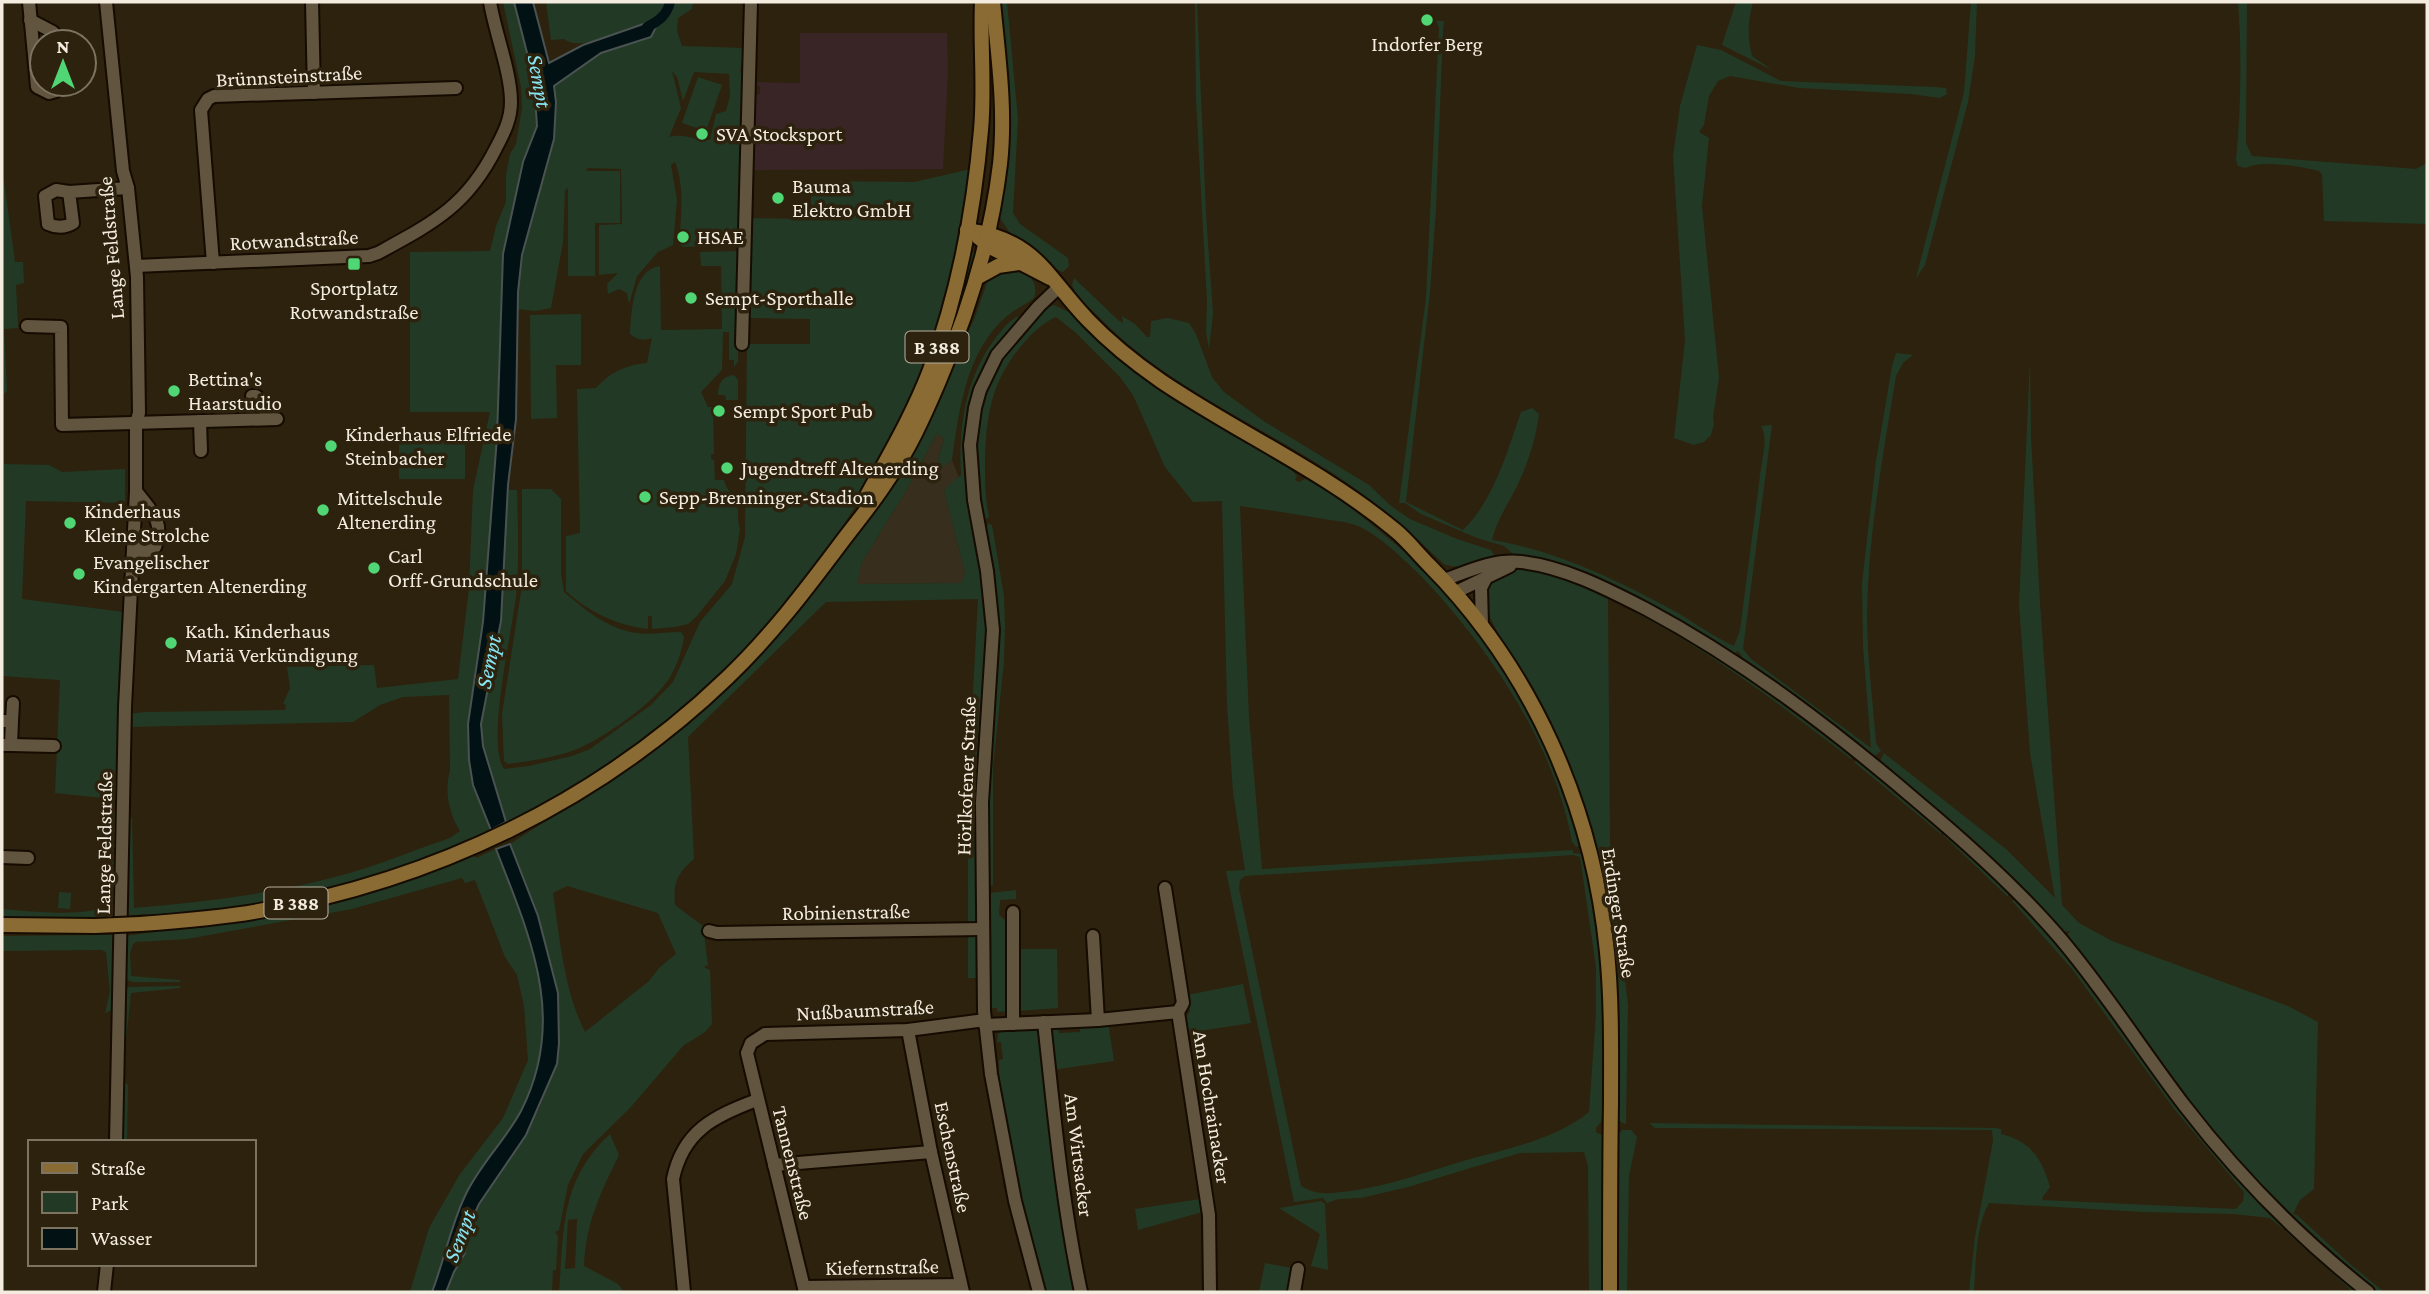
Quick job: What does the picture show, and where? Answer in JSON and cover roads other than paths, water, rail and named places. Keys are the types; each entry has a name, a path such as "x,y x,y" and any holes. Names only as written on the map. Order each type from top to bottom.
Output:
{"main road":[{"name":"B 388","path":"843,541 900,434 929,371 954,290 967,230 981,129 982,2"},
{"name":"B 388","path":"2,925 140,924 236,914 298,903 368,885 448,858 511,831 572,797 655,741 726,679 791,609 888,480 915,435 957,338 978,277 1000,165 1002,131 993,2"},
{"path":"967,230 987,238 1020,263 1057,284"},
{"name":"Erdinger Straße","path":"987,238 1005,238 1035,257 1087,319 1145,370 1189,400 1308,468 1397,533 1444,580 1482,625 1532,704 1564,770 1590,851 1600,895 1610,987 1610,1292"},
{"path":"978,277 998,266 1020,263"}],"street":[{"path":"29,2 31,28"},
{"name":"Lange Feldstraße","path":"106,2 123,171 128,188 136,266 139,413 136,423 136,491 125,719 116,1140"},
{"path":"312,2 314,93"},
{"name":"Rotwandstraße","path":"136,266 369,256 443,216 466,195 483,173 509,120 511,101 491,2"},
{"path":"742,344 751,2"},
{"path":"30,20 45,28"},
{"name":"Brünnsteinstraße","path":"213,263 201,110 204,103 214,96 456,88"},
{"path":"69,192 128,188"},
{"name":"Hörlkofener Straße","path":"1039,1292 1015,1201 985,1023 982,802 993,630 987,571 973,489 970,445 980,390 997,355 1057,284"},
{"path":"27,326 61,327 62,425 272,419 265,404 252,396"},
{"path":"200,421 201,451"},
{"path":"133,545 139,551 147,552 155,547 159,529 157,519 136,491"},
{"path":"1444,580 1483,565 1506,561 1524,562 1564,573 1604,587 1666,620 1782,693 1874,764 2010,885 2060,938 2191,1114 2246,1179 2341,1270 2368,1292"},
{"path":"1456,593 1487,576 1524,562"},
{"path":"1482,625 1482,588 1487,576"},
{"path":"13,703 7,721 6,745 54,746"},
{"path":"2,857 28,858"},
{"name":"Am Hochrainacker","path":"1165,888 1183,1003 1178,1012 1209,1215 1210,1292"},
{"path":"1013,912 1013,1024"},
{"name":"Robinienstraße","path":"709,931 983,929"},
{"path":"1093,936 1098,1020"},
{"name":"Nußbaumstraße","path":"751,1043 765,1034 1098,1020 1178,1012"},
{"name":"Am Wirtsacker","path":"1044,1022 1061,1173 1081,1292"},
{"name":"Eschenstraße","path":"908,1030 931,1152 962,1288"},
{"name":"Tannenstraße","path":"751,1043 747,1053 757,1100 804,1290"},
{"path":"684,1292 673,1179 676,1162 684,1145 701,1129 757,1100"},
{"path":"774,1165 931,1152"},
{"path":"104,1292 107,1266"},
{"path":"1294,1292 1298,1269"},
{"name":"Kiefernstraße","path":"804,1290 962,1288"}],"water":[{"name":"Sempt","path":"514,2 533,2 549,63 583,45 659,21 651,37 601,53 554,86 554,139 522,255 518,292 516,419 508,485 501,621 481,724 483,746 506,822 491,830 473,785 468,724 483,622 497,437 503,254 523,162 537,126 534,80"},
{"name":"Sempt","path":"510,844 538,916 558,993 557,1064 526,1135 479,1204 466,1232 465,1253 446,1292 432,1292 460,1207 477,1174 521,1111 535,1077 542,1044 543,1011 539,979 521,914 496,849"}],"waterway":[{"path":"647,27 662,17 670,2"}],"place":[{"name":"Indorfer Berg","path":"1427,20"},
{"name":"SVA Stocksport","path":"702,134"},
{"name":"Bauma Elektro GmbH","path":"778,198"},
{"name":"HSAE","path":"683,237"},
{"name":"Sportplatz Rotwandstraße","path":"354,264"},
{"name":"Sempt-Sporthalle","path":"691,298"},
{"name":"Bettina's Haarstudio","path":"174,391"},
{"name":"Sempt Sport Pub","path":"719,411"},
{"name":"Kinderhaus Elfriede Steinbacher","path":"331,446"},
{"name":"Jugendtreff Altenerding","path":"727,468"},
{"name":"Sepp-Brenninger-Stadion","path":"645,497"},
{"name":"Mittelschule Altenerding","path":"323,510"},
{"name":"Kinderhaus Kleine Strolche","path":"70,523"},
{"name":"Carl Orff-Grundschule","path":"374,568"},
{"name":"Evangelischer Kindergarten Altenerding","path":"79,574"},
{"name":"Kath. Kinderhaus Mariä Verkündigung","path":"171,643"}]}
